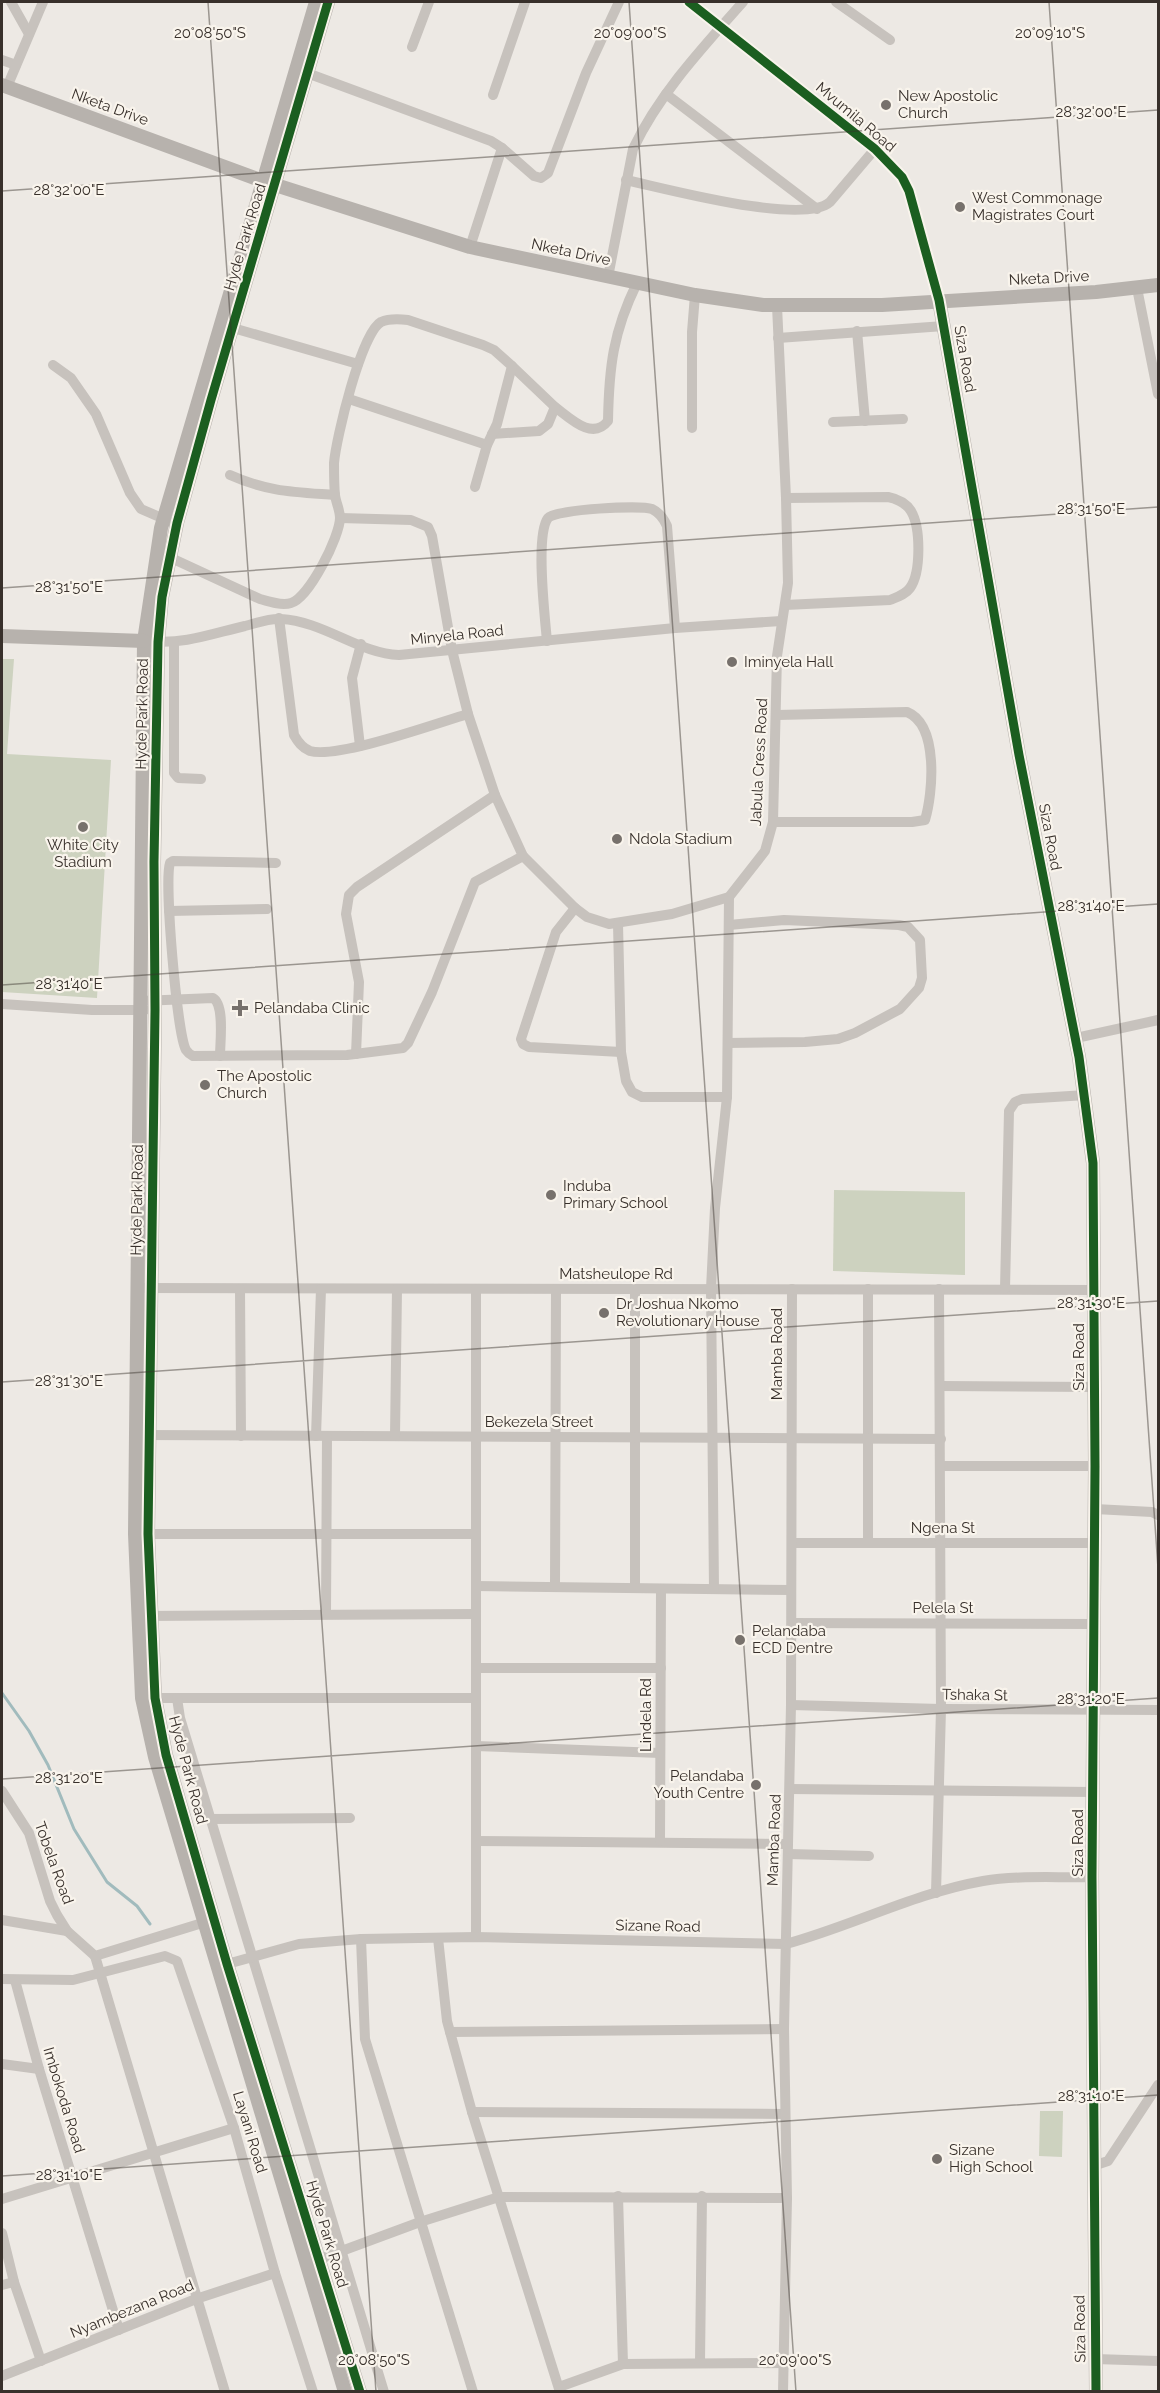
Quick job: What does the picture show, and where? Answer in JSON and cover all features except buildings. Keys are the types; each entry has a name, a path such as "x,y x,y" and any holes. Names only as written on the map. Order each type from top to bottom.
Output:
{"street":[{"path":"11,2 29,34"},
{"path":"4,86 16,65 43,2"},
{"name":"Hyde Park Road","path":"270,183 316,2"},
{"name":"Hyde Park Road","path":"328,2 270,183 153,573 142,1534 144,1616 154,1757 209,1921 345,2391"},
{"path":"412,47 429,2"},
{"path":"494,95 525,2"},
{"path":"307,73 490,141 502,148 534,176 541,178 548,173 586,73 619,2"},
{"name":"Mvumila Road","path":"688,2 875,149 902,177 909,191 939,300"},
{"path":"608,277 633,149 641,131 666,94 743,2"},
{"path":"836,2 890,40"},
{"path":"2,60 16,65"},
{"name":"Nketa Drive","path":"4,86 270,183 470,247 695,295 777,306 882,305 1158,285"},
{"path":"666,94 817,209"},
{"path":"470,247 502,148"},
{"path":"626,180 775,210 817,209 830,202 875,149"},
{"path":"169,557 260,599 275,603 291,603 302,597 337,536 340,518 335,495 336,451 358,364 369,336 380,322 396,319 408,320 494,350 555,407 585,428 595,429 604,426 608,421 609,373 619,325 637,283"},
{"path":"1137,288 1158,394"},
{"path":"692,428 692,332 695,295"},
{"name":"Siza Road","path":"939,300 1019,755 1076,1038 1086,1095 1093,1163 1095,1509 1092,1876 1096,2391"},
{"name":"Jabula Cress Road","path":"729,897 765,851 773,822 777,656 788,583 777,306"},
{"path":"227,326 358,364"},
{"path":"778,338 944,326"},
{"path":"857,331 865,421"},
{"path":"53,365 71,378 96,414 130,493 141,509 170,521"},
{"path":"475,487 489,439 497,424 512,366"},
{"path":"349,399 489,439 539,431 548,424 555,407"},
{"path":"833,422 903,419"},
{"path":"230,475 254,486 269,489 335,495"},
{"path":"785,605 890,600 901,596 909,590 914,580 919,556 915,520 911,510 898,499 888,497 786,498"},
{"path":"547,641 542,572 544,531 548,518 568,511 644,507 660,515 667,526 675,628"},
{"path":"340,518 411,520 428,527 432,536 452,650 468,714 495,795 523,856 575,908 598,921 618,924 672,914 729,897 727,1097 715,1208 711,1289 714,1589"},
{"name":"Hyde Park Road","path":"151,641 169,557 170,521"},
{"path":"279,618 294,735 298,742 308,750 317,752 360,746 468,714"},
{"name":"Minyela Road","path":"151,641 193,640 279,618 315,626 388,655 675,628 781,621"},
{"path":"2,636 151,641"},
{"path":"174,642 174,773 178,778 201,779"},
{"path":"360,746 352,678 361,644"},
{"path":"773,822 912,822 925,820 929,807 930,786 930,747 923,726 907,712 777,715"},
{"path":"356,1054 359,982 346,914 350,895 357,887 495,795"},
{"path":"276,863 173,861 168,867 177,999 185,1048 193,1056 356,1054 397,1050 408,1043 432,992 475,882 523,856"},
{"path":"575,908 556,932 521,1038 523,1044 529,1047 621,1052"},
{"path":"170,911 267,909"},
{"path":"728,1043 805,1042 838,1039 855,1033 900,1009 910,1001 919,988 922,966 920,940 908,927 899,924 784,920 729,925"},
{"path":"618,924 621,1052 626,1081 632,1092 642,1097 727,1097"},
{"path":"2,1004 92,1010 148,1005 177,999 213,998 217,1000 220,1008 220,1056"},
{"path":"1076,1038 1158,1020"},
{"path":"1005,1289 1009,1111 1014,1102 1022,1099 1086,1095"},
{"name":"Matsheulope Rd","path":"144,1288 1094,1290"},
{"path":"240,1288 241,1436"},
{"path":"321,1288 326,1614"},
{"path":"395,1436 397,1289"},
{"path":"476,1289 476,1937"},
{"path":"555,1289 555,1587"},
{"path":"635,1289 635,1588"},
{"name":"Mamba Road","path":"783,2391 787,2198 784,2029 792,1623 792,1289"},
{"path":"868,1289 870,1438 868,1544"},
{"path":"936,1893 941,1709 939,1289"},
{"path":"941,1386 1094,1386"},
{"name":"Bekezela Street","path":"142,1435 941,1438"},
{"path":"941,1466 1095,1466"},
{"path":"1095,1509 1152,1512 1158,1515"},
{"path":"142,1534 476,1534"},
{"name":"Ngena St","path":"792,1543 1094,1543"},
{"path":"476,1586 791,1590"},
{"name":"Lindela Rd","path":"660,1841 661,1588"},
{"path":"144,1616 476,1614"},
{"name":"Pelela St","path":"792,1623 1093,1624"},
{"path":"476,1668 661,1668"},
{"path":"149,1698 476,1698"},
{"path":"177,1698 180,1718 251,1957 384,2391"},
{"name":"Tshaka St","path":"791,1705 941,1709 1158,1710"},
{"path":"476,1746 660,1754"},
{"path":"790,1789 1093,1792"},
{"name":"Tobela Road","path":"2,1791 29,1833 51,1901 67,1931 95,1956"},
{"path":"210,1819 350,1818"},
{"path":"476,1841 660,1841 869,1856"},
{"name":"Sizane Road","path":"222,1965 299,1944 361,1939 476,1937 786,1944 823,1934 936,1893 996,1879 1092,1876"},
{"path":"2,1920 67,1931"},
{"path":"209,1921 95,1956 225,2391"},
{"path":"438,1938 447,2021 472,2112 560,2389 623,2364 783,2363"},
{"path":"361,1939 365,2039 473,2391"},
{"name":"Layani Road","path":"100,1974 165,1956 170,1956 181,1966 234,2128 275,2273 313,2391"},
{"name":"Hyde Park Road","path":"222,1965 320,2259 360,2391"},
{"path":"2,1979 73,1980 100,1974"},
{"name":"Imbokoda Road","path":"15,1980 39,2069 120,2330"},
{"path":"450,2032 784,2029"},
{"path":"2,2064 39,2069"},
{"path":"1093,2166 1108,2161 1158,2085"},
{"path":"472,2112 784,2114"},
{"path":"2,2199 234,2128"},
{"path":"618,2196 623,2364"},
{"path":"700,2362 702,2196"},
{"path":"320,2259 342,2249 499,2197 787,2198"},
{"path":"2,2233 14,2282 41,2361"},
{"name":"Nyambezana Road","path":"2,2376 196,2299 275,2273"},
{"path":"2,2285 14,2282"},
{"path":"1095,2359 1158,2361"}],"green space":[{"name":"White City Stadium","path":"2,659 14,659 7,754 111,760 97,998 2,992"},
{"path":"834,1190 965,1192 965,1275 833,1271"},
{"path":"1040,2111 1063,2111 1062,2157 1039,2156"}],"waterway":[{"path":"2,1693 29,1731 48,1765 74,1829 107,1882 137,1906 150,1924"}],"cycle path":[{"path":"328,2 211,400 177,523 162,597 158,642 154,862 155,1010 148,1534 155,1698 166,1755 227,1964 360,2392"},
{"path":"689,2 875,149 902,177 909,191 939,300 1019,755 1079,1057 1093,1163 1095,1466 1092,1877 1096,2392"}],"place":[{"name":"New Apostolic Church","path":"886,105"},
{"name":"West Commonage Magistrates Court","path":"960,207"},
{"name":"Iminyela Hall","path":"732,662"},
{"name":"White City Stadium","path":"83,827"},
{"name":"Ndola Stadium","path":"617,839"},
{"name":"Pelandaba Clinic","path":"240,1008"},
{"name":"The Apostolic Church","path":"205,1085"},
{"name":"Induba Primary School","path":"551,1195"},
{"name":"Dr Joshua Nkomo Revolutionary House","path":"604,1313"},
{"name":"Pelandaba ECD Dentre","path":"740,1640"},
{"name":"Pelandaba Youth Centre","path":"756,1785"},
{"name":"Sizane High School","path":"937,2159"}]}
